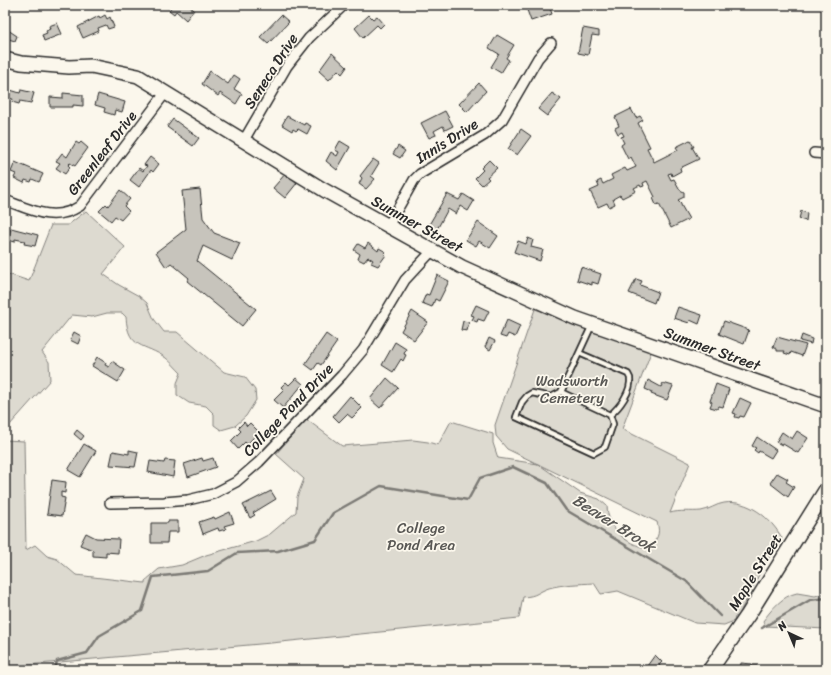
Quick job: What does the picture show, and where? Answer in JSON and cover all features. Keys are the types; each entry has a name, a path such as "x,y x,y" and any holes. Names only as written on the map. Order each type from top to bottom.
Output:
{"main road":[{"name":"Maple Street","path":"710,670 748,615 826,490"}],"street":[{"name":"Seneca Drive","path":"244,140 287,66 309,38 344,5"},
{"name":"Innis Drive","path":"388,226 414,180 420,174 486,135 502,120 538,58 551,42"},
{"name":"Summer Street","path":"5,59 21,64 69,67 91,66 138,76 324,190 432,251 522,296 592,324 826,406"},
{"name":"Greenleaf Drive","path":"5,200 31,210 57,215 69,213 80,206 166,92"},
{"path":"814,153 826,154"},
{"name":"College Pond Drive","path":"110,503 188,500 213,494 236,482 259,462 342,376 363,350 405,280 432,251"}],"lane":[{"path":"561,392 610,415 613,424 605,447 594,453 516,417 522,402 532,393 551,396 561,392 592,324"},
{"path":"579,353 628,374 631,382 628,391 617,410 610,415"}],"green space":[{"path":"86,211 125,247 103,274 139,296 147,303 154,319 164,332 177,332 224,372 245,377 255,390 256,400 246,416 235,426 221,430 214,425 214,414 206,406 189,403 177,395 177,383 181,373 166,358 134,341 127,328 126,317 122,313 107,313 92,317 72,315 42,352 49,362 50,380 9,426 5,427 5,273 29,281 51,225 68,225"},
{"path":"535,309 621,339 651,352 622,429 690,463 670,513 701,511 724,503 742,504 750,507 765,517 782,538 764,565 734,621 724,625 695,623 618,591 601,594 594,583 577,584 545,589 535,595 523,597 519,618 271,643 5,667 5,440 24,441 26,550 35,545 47,556 57,559 76,575 145,583 145,581 159,569 182,565 206,555 256,541 270,534 296,512 297,497 304,479 276,454 306,419 342,446 413,440 438,445 451,421 493,434 493,443 498,458 538,464 507,449 496,436 495,425","holes":["538,464 657,522 659,530 656,540 647,548 625,539 614,528 608,514 607,506 599,499 580,493"]},
{"path":"797,593 815,596 826,593 826,629 764,626 763,621 782,600"}],"building":[{"path":"173,5 188,5 194,10 186,20 176,11 174,14 169,10"},
{"path":"549,5 552,14 531,21 527,10 538,6 538,8"},
{"path":"105,15 107,19 110,17 114,27 108,29 106,25 98,28 99,31 83,38 78,27 99,16 100,18"},
{"path":"281,15 289,22 268,44 260,37"},
{"path":"369,15 373,19 377,16 384,24 380,28 377,25 363,38 355,28"},
{"path":"57,23 62,34 44,41 42,35 47,33 46,31 50,29 49,26"},
{"path":"5,28 17,36 15,41 5,38"},
{"path":"583,28 599,31 599,36 592,35 588,55 578,53"},
{"path":"497,35 514,45 506,58 509,60 501,73 491,67 499,54 489,48"},
{"path":"332,53 347,67 342,74 338,70 329,80 319,71"},
{"path":"210,71 228,84 234,75 240,79 234,89 242,94 236,104 220,93 218,96 202,84"},
{"path":"479,83 486,91 467,112 459,104"},
{"path":"7,89 20,93 21,90 34,93 31,103 20,101 19,104 12,102 13,99 5,98"},
{"path":"63,93 83,95 83,106 73,105 73,107 50,107 50,97 63,98"},
{"path":"552,93 561,99 547,116 538,109"},
{"path":"98,94 125,102 122,112 115,110 114,115 104,112 105,108 95,105"},
{"path":"631,109 636,118 640,116 643,120 638,123 650,147 647,148 654,162 678,150 676,147 690,140 699,159 680,168 681,171 672,176 671,173 668,174 671,180 674,179 680,190 684,192 684,197 678,200 689,219 671,228 659,204 656,205 653,198 655,197 647,181 643,183 644,186 641,187 640,185 634,188 636,191 622,198 620,195 613,199 615,204 609,207 607,203 598,207 590,191 599,187 597,182 601,180 603,184 613,179 611,175 625,168 627,171 636,167 631,157 628,159 621,145 624,143 621,137 624,136 622,132 618,134 615,128 619,126 615,117"},
{"path":"445,111 453,126 445,130 443,126 434,131 436,135 429,138 421,123"},
{"path":"287,116 304,125 305,123 311,126 307,134 298,129 296,131 293,129 292,131 282,125"},
{"path":"173,119 199,138 193,146 167,127"},
{"path":"521,129 531,136 517,155 508,149"},
{"path":"340,141 350,147 337,170 326,161 331,152 337,156 339,152 335,150"},
{"path":"76,142 79,144 81,142 88,148 75,166 70,163 68,165 70,167 65,174 56,168 60,163 56,161 62,153 67,157"},
{"path":"398,146 405,151 400,158 393,154"},
{"path":"150,157 159,164 153,172 151,170 139,187 130,180 139,168 143,171 147,166 144,165"},
{"path":"373,159 379,163 371,176 375,179 366,189 359,184 362,178 360,176"},
{"path":"489,160 497,168 487,177 489,179 482,185 475,178 483,170 481,168"},
{"path":"15,162 43,174 39,182 32,179 31,182 25,180 24,183 14,178 16,174 11,172"},
{"path":"286,173 297,183 285,198 273,188"},
{"path":"200,189 203,218 214,233 240,243 232,260 203,246 197,261 256,309 242,326 187,281 189,278 171,263 166,267 156,252 186,229 182,191"},
{"path":"120,190 130,199 124,206 129,211 121,220 115,216 111,221 99,211 106,204 108,206"},
{"path":"447,194 459,200 463,194 474,201 468,211 460,206 456,214 448,209 435,233 427,228"},
{"path":"801,211 807,213 806,221 799,219"},
{"path":"478,222 498,236 490,248 479,241 476,246 466,240"},
{"path":"11,228 38,235 35,246 24,244 25,241 15,239 15,242 8,240"},
{"path":"528,238 533,240 531,247 543,250 540,261 514,252 518,241 526,244"},
{"path":"368,243 378,251 379,248 386,252 384,254 386,255 378,266 371,263 373,260 368,257 364,262 358,259 360,254 354,250 358,244 365,248"},
{"path":"581,267 601,274 598,284 592,282 592,285 577,280"},
{"path":"437,275 449,281 439,301 435,299 432,307 422,303 426,294 429,295"},
{"path":"636,279 642,281 640,285 658,292 654,303 629,293"},
{"path":"476,305 489,311 484,321 478,319 477,322 472,320 474,316 471,315"},
{"path":"678,307 702,315 699,324 690,320 689,323 674,318"},
{"path":"412,311 428,322 414,340 401,331"},
{"path":"507,320 520,326 515,337 508,334 506,338 500,336"},
{"path":"463,321 469,322 467,331 461,330"},
{"path":"724,321 749,330 744,344 719,334"},
{"path":"74,332 81,336 78,344 70,340"},
{"path":"326,334 337,342 321,365 318,363 313,370 305,364"},
{"path":"802,335 812,339 811,344 800,341"},
{"path":"777,337 806,345 802,356 791,352 790,355 784,353 785,351 777,351 777,349 773,347"},
{"path":"489,338 495,341 490,350 485,347"},
{"path":"395,342 406,349 404,354 406,355 403,361 401,359 393,372 382,365"},
{"path":"97,357 109,367 112,361 125,370 118,382 92,366"},
{"path":"296,378 303,384 283,408 274,400 284,390 281,387 286,382 289,385"},
{"path":"387,378 398,388 380,408 370,399"},
{"path":"648,380 661,387 663,383 673,386 667,400 651,394 652,392 645,389"},
{"path":"716,384 729,389 723,407 719,406 717,409 710,407 712,402 710,401"},
{"path":"350,396 362,408 352,418 347,414 339,422 333,416"},
{"path":"740,398 751,403 744,417 740,416 739,418 735,417 736,414 733,413"},
{"path":"244,422 247,426 250,423 259,432 247,444 245,442 238,449 231,441 241,431 238,428"},
{"path":"77,430 84,436 81,440 74,434"},
{"path":"797,431 808,438 798,453 783,444 782,445 776,442 782,432 792,439"},
{"path":"757,437 776,450 771,458 759,451 758,453 754,450 756,448 752,446"},
{"path":"84,444 96,451 80,477 68,470"},
{"path":"129,450 138,452 135,467 110,465 113,451 129,454"},
{"path":"202,458 203,461 213,458 216,467 188,477 184,464"},
{"path":"165,460 175,461 173,477 148,472 150,461 164,463"},
{"path":"777,473 788,479 786,482 794,487 788,497 770,483"},
{"path":"52,480 66,482 65,493 61,492 61,497 65,498 62,516 47,514"},
{"path":"271,491 276,499 253,513 255,515 250,518 243,505"},
{"path":"230,512 234,523 224,526 226,529 219,531 218,528 203,534 199,522 214,517 215,519"},
{"path":"168,521 178,521 178,532 168,532 167,543 151,543 151,523 168,523"},
{"path":"86,533 96,538 119,539 118,553 106,552 106,557 93,556 93,550 80,545"},
{"path":"655,655 662,662 659,665 661,668 660,670 652,670 647,666"},
{"path":"741,663 757,666 756,670 740,670"}],"waterway":[{"name":"Beaver Brook","path":"55,670 57,661 87,653 99,636 142,611 153,577 208,571 237,553 278,551 315,540 333,513 381,486 468,500 480,478 513,467 547,483 566,510 686,581 720,616"},
{"name":"Beaver Brook","path":"762,628 810,600 826,598"}],"park label":[{"name":"Wadsworth Cemetery","path":"572,390"},
{"name":"College Pond Area","path":"421,536"}]}
